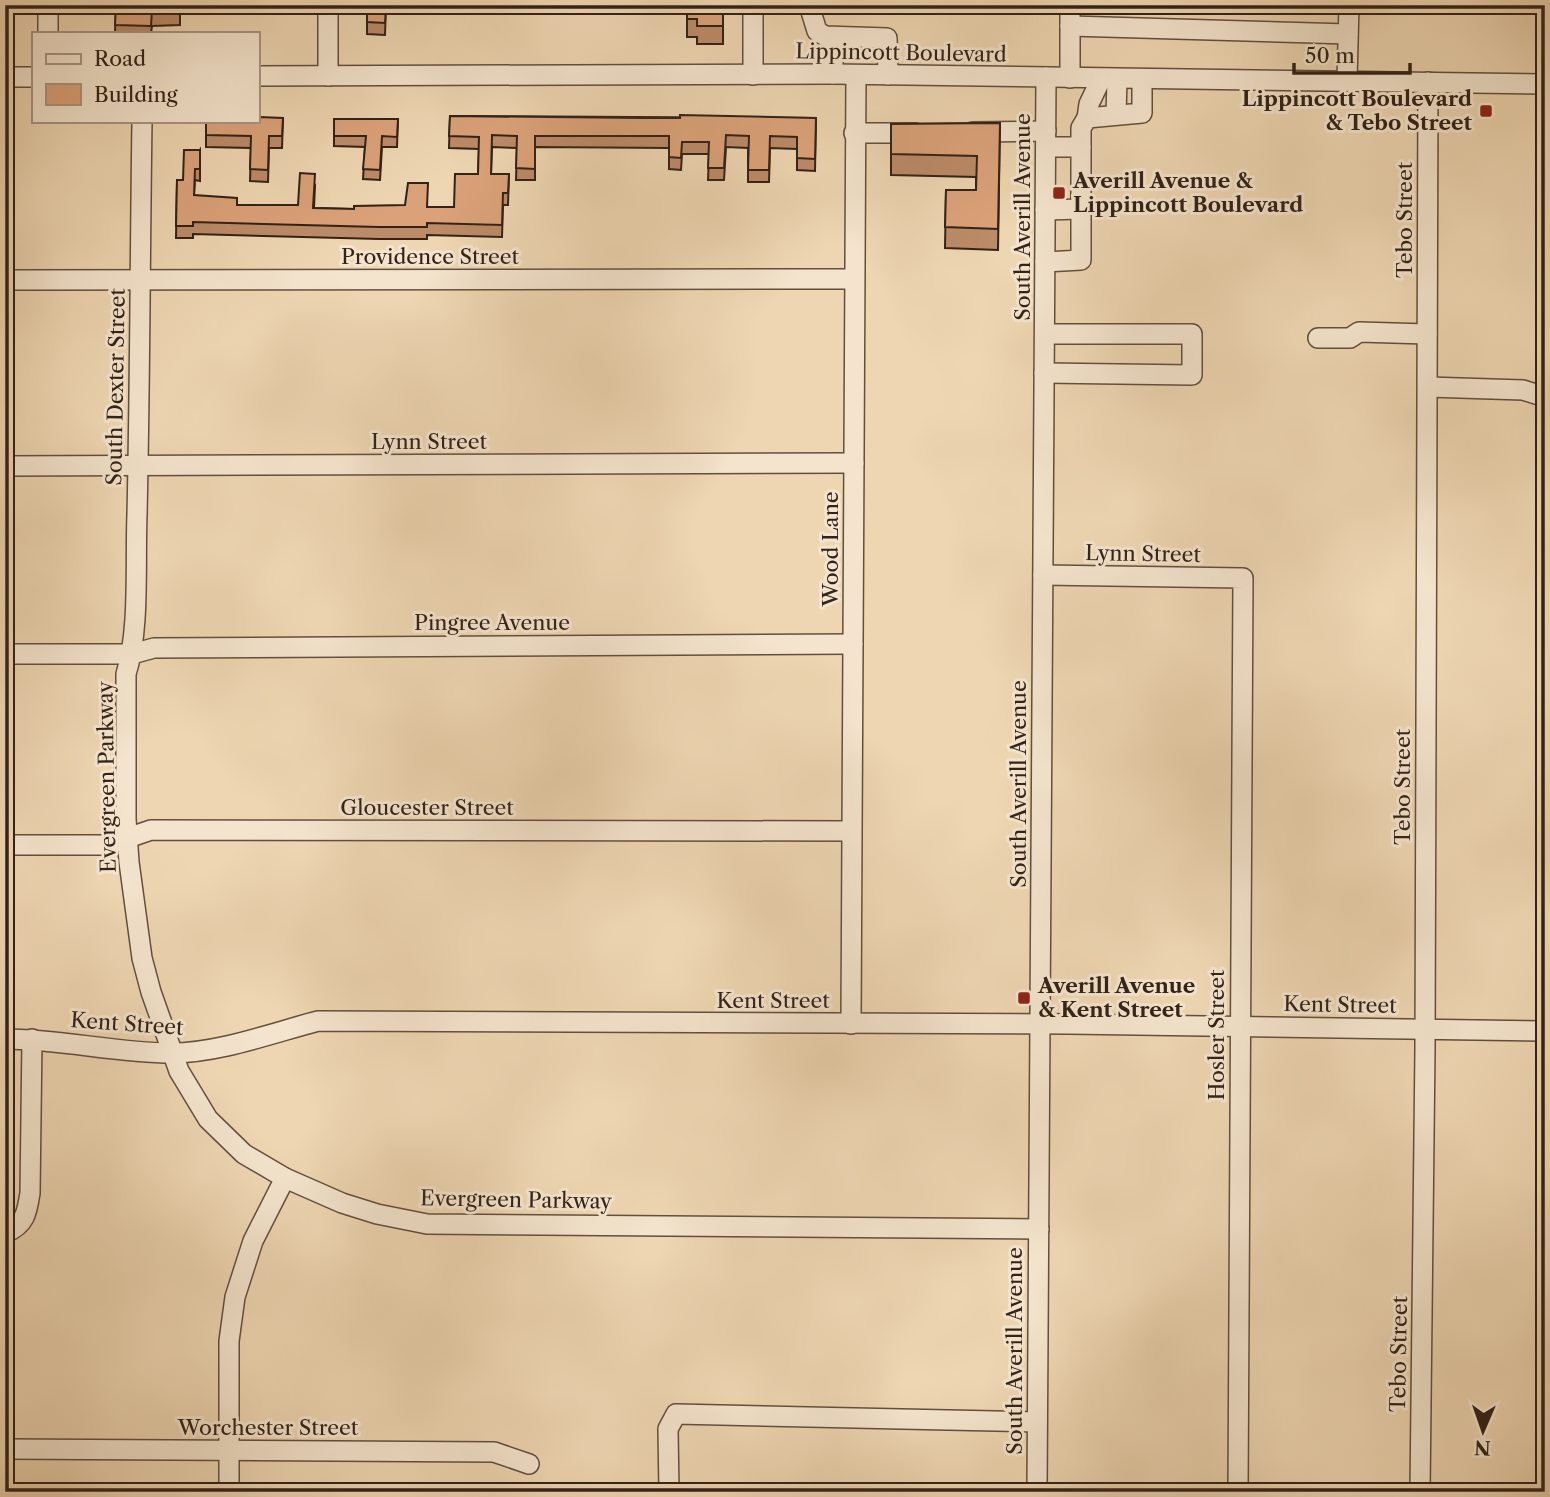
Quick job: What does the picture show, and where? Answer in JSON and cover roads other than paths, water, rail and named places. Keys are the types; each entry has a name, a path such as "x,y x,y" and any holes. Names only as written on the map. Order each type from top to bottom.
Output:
{"street":[{"path":"48,5 48,32"},
{"path":"328,5 328,76"},
{"path":"753,5 753,75"},
{"path":"810,5 817,31 825,36 887,38 888,75"},
{"path":"1070,5 1070,78"},
{"path":"1347,80 1349,5"},
{"path":"1070,26 1348,34"},
{"path":"833,37 833,74"},
{"name":"Lippincott Boulevard","path":"259,76 833,74 1545,84"},
{"name":"Wood Lane","path":"851,1024 856,75"},
{"path":"5,77 32,77"},
{"name":"South Averill Avenue","path":"1037,1492 1046,77"},
{"path":"1109,79 1116,114"},
{"path":"1045,262 1081,260 1082,128 1089,104 1109,79"},
{"path":"1087,118 1142,113 1142,79"},
{"name":"Tebo Street","path":"1420,1492 1425,1029 1428,82"},
{"name":"South Dexter Street","path":"132,654 138,466 142,122"},
{"path":"854,133 930,132"},
{"path":"957,132 1046,139 1081,147"},
{"path":"1045,210 1081,209"},
{"name":"Providence Street","path":"5,280 855,279"},
{"path":"1318,338 1350,338 1359,332 1427,334"},
{"path":"1044,373 1192,375 1192,334 1045,334"},
{"path":"1427,387 1522,390 1545,397"},
{"name":"Lynn Street","path":"5,466 854,463"},
{"name":"Lynn Street","path":"1043,575 1243,578"},
{"name":"Hosler Street","path":"1238,1492 1243,578"},
{"name":"Pingree Avenue","path":"132,654 154,648 853,644"},
{"name":"Evergreen Parkway","path":"5,654 132,654 126,674 127,839 142,958 171,1053 208,1119 244,1154 285,1178 341,1203 377,1214 427,1224 1039,1229"},
{"name":"Gloucester Street","path":"5,845 107,845 151,830 851,831"},
{"name":"Kent Street","path":"5,1039 32,1039 171,1053 205,1050 318,1021 1040,1023 1545,1031"},
{"path":"5,1233 17,1229 27,1214 30,1193 32,1039"},
{"path":"229,1492 229,1341 235,1297 253,1241 285,1178"},
{"path":"669,1492 668,1429 676,1414 1037,1422"},
{"name":"Worchester Street","path":"5,1449 494,1452 529,1464"}],"place":[{"name":"Lippincott Boulevard & Tebo Street","path":"1486,111"},
{"name":"Averill Avenue & Lippincott Boulevard","path":"1059,193"},
{"name":"Averill Avenue & Kent Street","path":"1024,998"}]}
